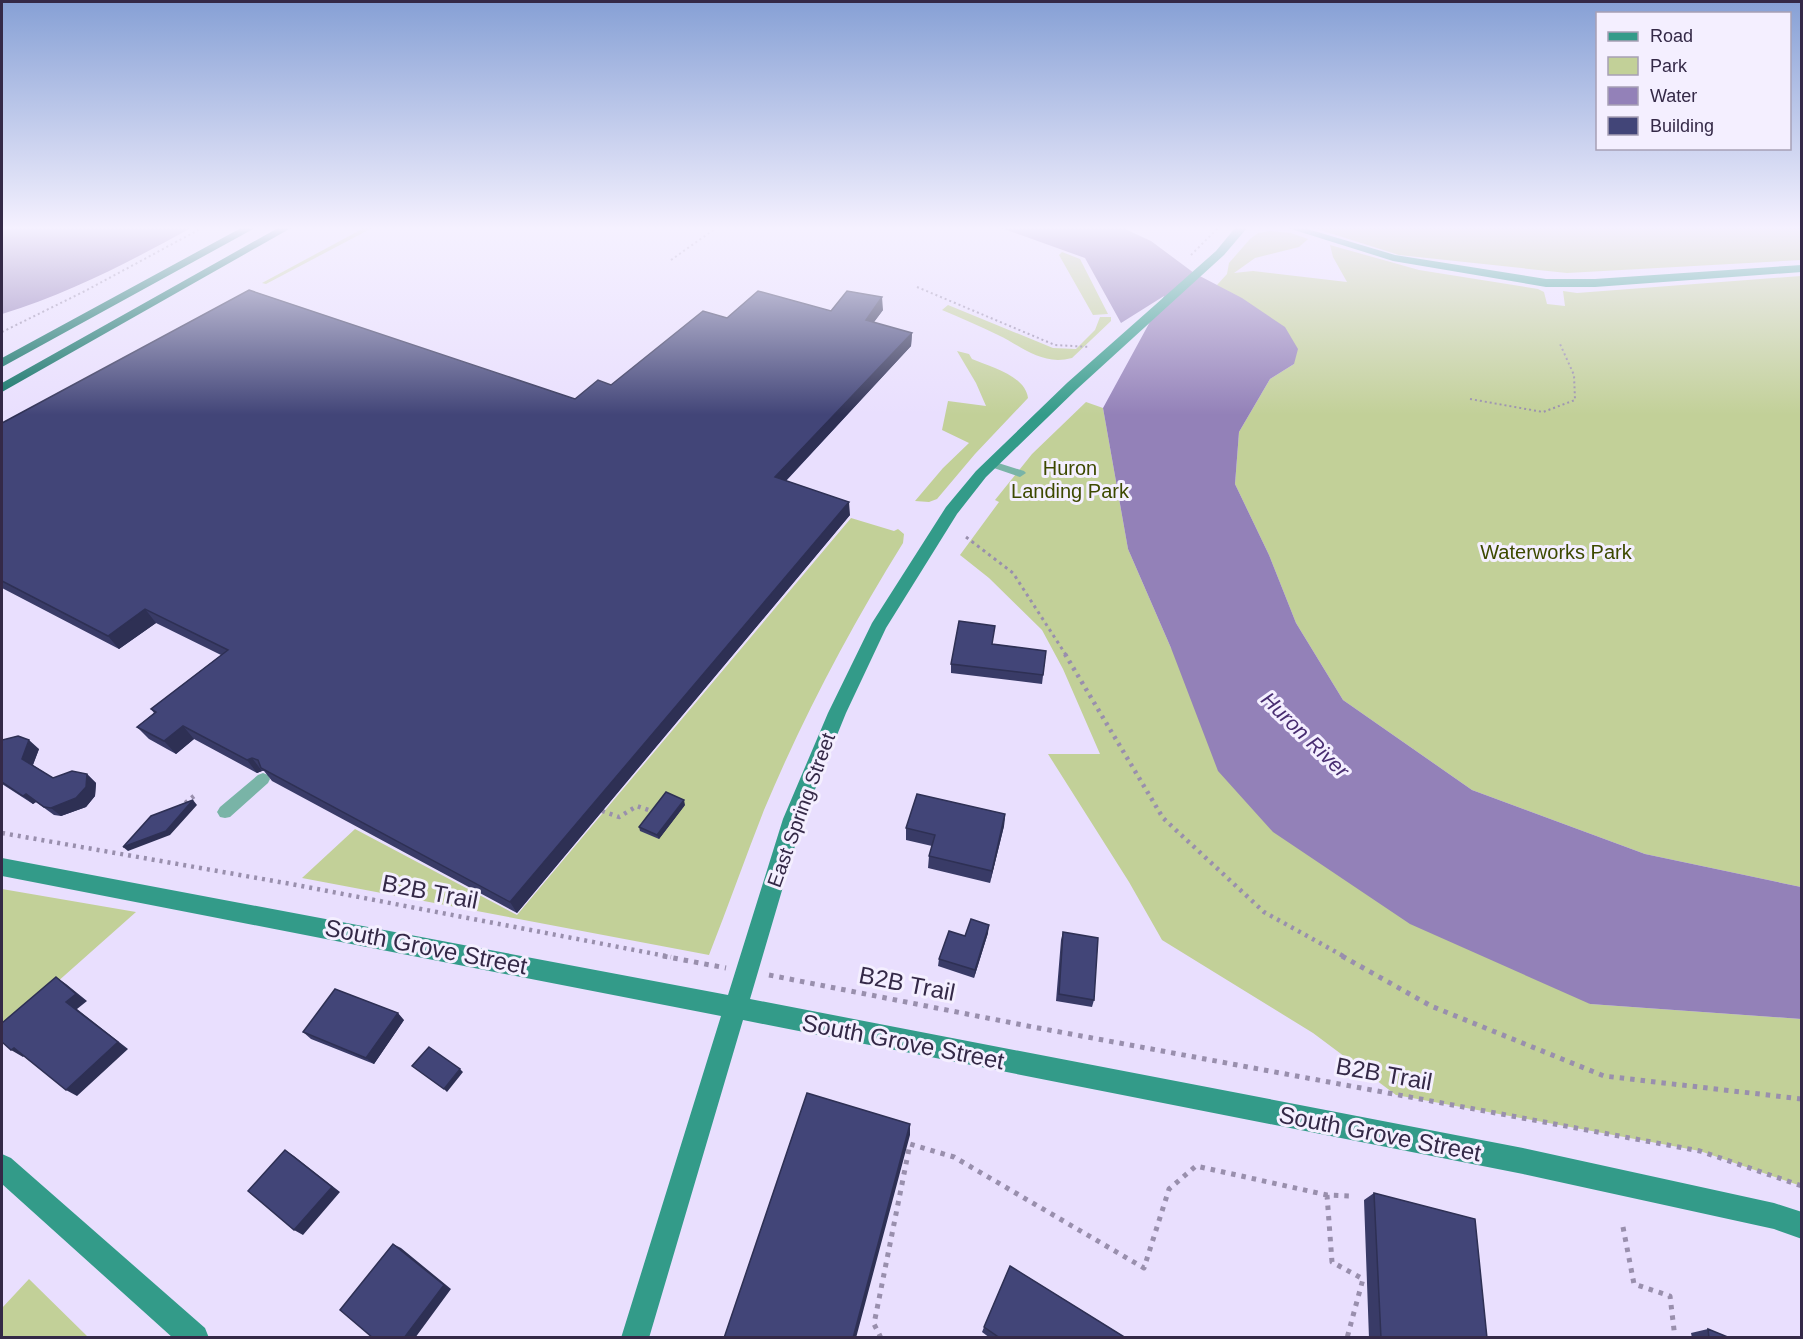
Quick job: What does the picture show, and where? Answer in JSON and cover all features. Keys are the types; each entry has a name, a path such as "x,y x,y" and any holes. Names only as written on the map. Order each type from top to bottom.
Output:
{"highway":[{"path":"2,363 135,290"},
{"path":"2,388 174,290"}],"main road":[{"name":"East Spring Street","path":"635,1338 794,819 837,713 878,627 951,511 992,464 1096,352 1173,290"},
{"name":"South Grove Street","path":"2,867 245,912 1523,1161 1774,1216 1802,1226"},
{"path":"2,1167 195,1338"}],"lane":[{"path":"992,464 1020,473"},
{"path":"225,812 263,780"}],"path":[{"path":"2,332 87,290"},
{"path":"925,290 1055,345 1096,352"},
{"path":"1470,399 1543,412 1575,400 1574,375 1560,344"},
{"path":"966,537 1013,573 1047,624 1163,818 1264,912 1431,1006 1604,1076 1802,1100"},
{"path":"173,815 194,795"},
{"path":"602,811 619,817 638,806 655,812"},
{"name":"B2B Trail","path":"2,833 302,886 1045,1030 1700,1151 1802,1186"},
{"path":"881,1338 874,1324 910,1144 954,1157 1144,1268 1169,1189 1196,1166 1327,1195 1350,1196"},
{"path":"1327,1195 1332,1262 1363,1279 1347,1338"},
{"path":"1623,1227 1634,1284 1670,1296 1675,1338"}],"green space":[{"path":"1079,290 1096,290 1108,314 1093,315"},
{"name":"Waterworks Park","path":"1222,290 1541,290 1544,292 1547,304 1565,306 1563,291 1577,293 1610,290 1801,290 1801,887 1645,854 1472,790 1343,700 1296,623 1269,555 1235,484 1239,432 1270,379 1294,364"},
{"path":"948,305 1053,348 1076,349 1095,330 1100,317 1111,317 1111,321 1072,358 1061,360 1033,354 942,310"},
{"path":"957,351 969,354 972,359 1014,378 1021,383 1028,398 975,454 937,499 929,502 915,501 943,468 969,443 942,430 948,401 986,406 976,383"},
{"name":"Huron Landing Park","path":"1086,402 1103,408 1128,549 1171,648 1590,1004 1801,1019 1801,1186 1700,1151 1396,1095 1313,1033 1162,940 1129,882 1048,754 1100,754 1063,669 1042,630 989,578 960,555 999,502 995,500 1032,454"},
{"path":"851,518 894,531 898,529 904,534 903,543 846,640 811,707 764,810 709,955 302,878 355,829 517,915"},
{"path":"2,889 136,912 2,1031"},
{"path":"29,1279 88,1337 2,1337 2,1308"}],"water":[{"path":"2,290 65,290 27,306 2,314"},
{"name":"Huron River","path":"1103,290 1228,290 1285,327 1298,349 1294,364 1270,379 1239,432 1235,484 1269,555 1296,623 1343,700 1472,790 1645,854 1801,887 1801,1019 1590,1004 1410,924 1273,832 1218,771 1171,648 1128,549 1103,408 1164,296 1121,323"}],"building":[{"path":"248,290 575,399 598,380 611,385 703,311 727,318 758,291 831,311 847,291 882,297 866,320 912,333 775,477 849,502 510,902 261,768 258,760 252,758 247,760 183,726 164,741 137,727 156,712 151,709 228,650 145,609 108,636 2,581 2,423"},
{"path":"959,621 995,626 992,644 1046,651 1043,675 951,664"},
{"path":"18,736 29,740 22,759 53,778 72,771 87,774 86,787 76,798 51,808 44,807 26,794 23,796 2,782 2,740"},
{"path":"666,792 684,800 657,835 639,827"},
{"path":"917,794 1005,814 992,871 929,856 935,835 906,828"},
{"path":"193,800 166,831 123,847 151,816"},
{"path":"971,919 989,925 975,970 939,959 949,931 965,936"},
{"path":"1063,932 1098,938 1094,1000 1059,994"},
{"path":"56,977 76,994 66,1002 118,1042 66,1090 14,1048 11,1050 2,1042 2,1023"},
{"path":"335,989 398,1013 366,1058 303,1032"},
{"path":"429,1047 460,1069 444,1089 412,1066"},
{"path":"807,1093 910,1124 853,1338 724,1338"},
{"path":"285,1150 332,1187 294,1230 248,1191"},
{"path":"1374,1193 1475,1219 1487,1338 1381,1338"},
{"path":"393,1244 444,1285 404,1338 373,1338 340,1310"},
{"path":"1010,1266 1126,1338 1000,1338 984,1327"},
{"path":"1708,1329 1730,1338 1709,1338"}]}
